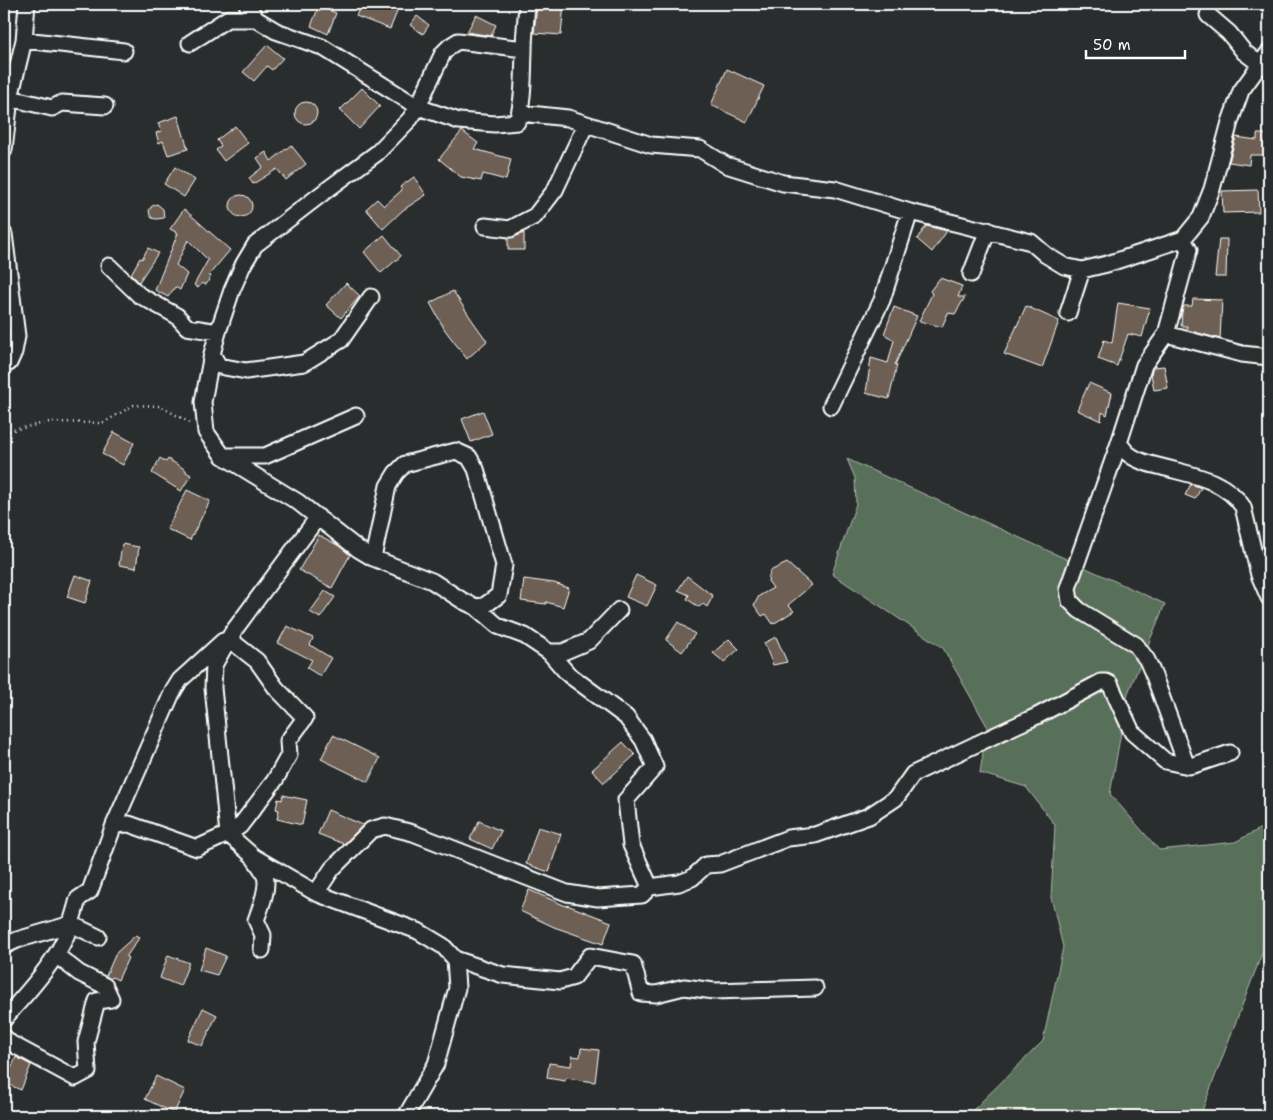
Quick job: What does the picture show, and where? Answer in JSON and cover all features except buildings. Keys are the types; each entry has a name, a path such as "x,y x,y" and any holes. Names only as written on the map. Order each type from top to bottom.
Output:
{"street":[{"path":"4,150 7,91 24,40 27,4"},
{"path":"247,4 256,19 276,31 322,47 418,107 459,121 495,124 517,122 520,113 523,92 527,4"},
{"path":"1208,15 1230,33 1244,52 1265,67"},
{"path":"190,43 227,19 256,19"},
{"path":"24,40 124,50"},
{"path":"524,49 458,41 450,46 443,53 418,107 410,119 377,153 255,245 243,265 232,290 212,354 204,402 206,432 223,456 298,502 373,558 432,581 476,607 498,626 525,636 549,652 568,674 626,718 643,740 654,767 626,800 631,845 650,887"},
{"path":"520,113 568,118 651,144 700,149 726,165 783,183 835,189 910,212 1030,242 1064,266 1082,270 1183,240 1201,217 1212,189 1230,122 1242,91 1265,67 1269,52"},
{"path":"7,91 52,108 62,103 105,106"},
{"path":"485,226 510,229 534,216 555,190 586,124"},
{"path":"831,406 882,300 910,212"},
{"path":"971,274 988,230"},
{"path":"4,234 17,336 14,352 9,364"},
{"path":"1183,240 1189,250 1166,334 1144,365 1068,588 1070,601 1079,610 1136,645 1147,660 1185,761 1189,766"},
{"path":"109,266 139,295 177,316 187,326 218,332"},
{"path":"1068,313 1082,270"},
{"path":"212,354 219,366 246,372 304,363 341,340 371,296"},
{"path":"1166,334 1242,354 1269,357"},
{"path":"223,456 265,456 356,416"},
{"path":"1119,443 1131,455 1146,464 1202,478 1226,489 1238,498 1243,507 1259,574 1269,598"},
{"path":"373,558 388,486 396,473 405,464 456,451 469,457 476,469 504,565 499,595 484,606 476,607"},
{"path":"318,517 232,633 214,665 213,688 228,834 254,857 316,893 418,931 443,946 455,959 503,975 560,981 574,977 590,956 633,964 641,993 656,994 684,987 714,991 815,988"},
{"path":"549,652 563,652 589,641 619,610"},
{"path":"4,1019 56,956 71,924 78,899 90,892 114,825 172,693 180,680 232,633"},
{"path":"114,825 129,824 197,848 228,834 240,826 275,780 289,755 288,741 305,718 276,688 257,661 234,643 232,633"},
{"path":"316,893 332,869 372,830 385,826 413,834 567,894 598,898 642,895 650,887 679,883 692,878 706,865 720,864 788,838 815,836 869,816 896,798 913,774 1037,716 1101,682 1110,684 1132,732 1165,761 1189,766 1230,753"},
{"path":"254,857 265,876 266,884 264,899 256,920 263,935 262,950"},
{"path":"4,946 17,940 71,924 98,937"},
{"path":"4,1036 10,1043 75,1078 88,1071 86,1042 97,1001 112,999 105,986 79,973 56,956"},
{"path":"406,1116 436,1064 457,988 455,959"}],"path":[{"path":"4,432 48,422 102,423 134,405 160,406 206,432"}],"green space":[{"path":"847,459 1165,604 1128,693 1110,794 1159,850 1235,842 1269,824 1269,935 1200,1116 967,1116 1043,1041 1063,947 1051,897 1055,825 1026,787 980,773 987,726 943,648 832,574 856,504 855,478"}]}
